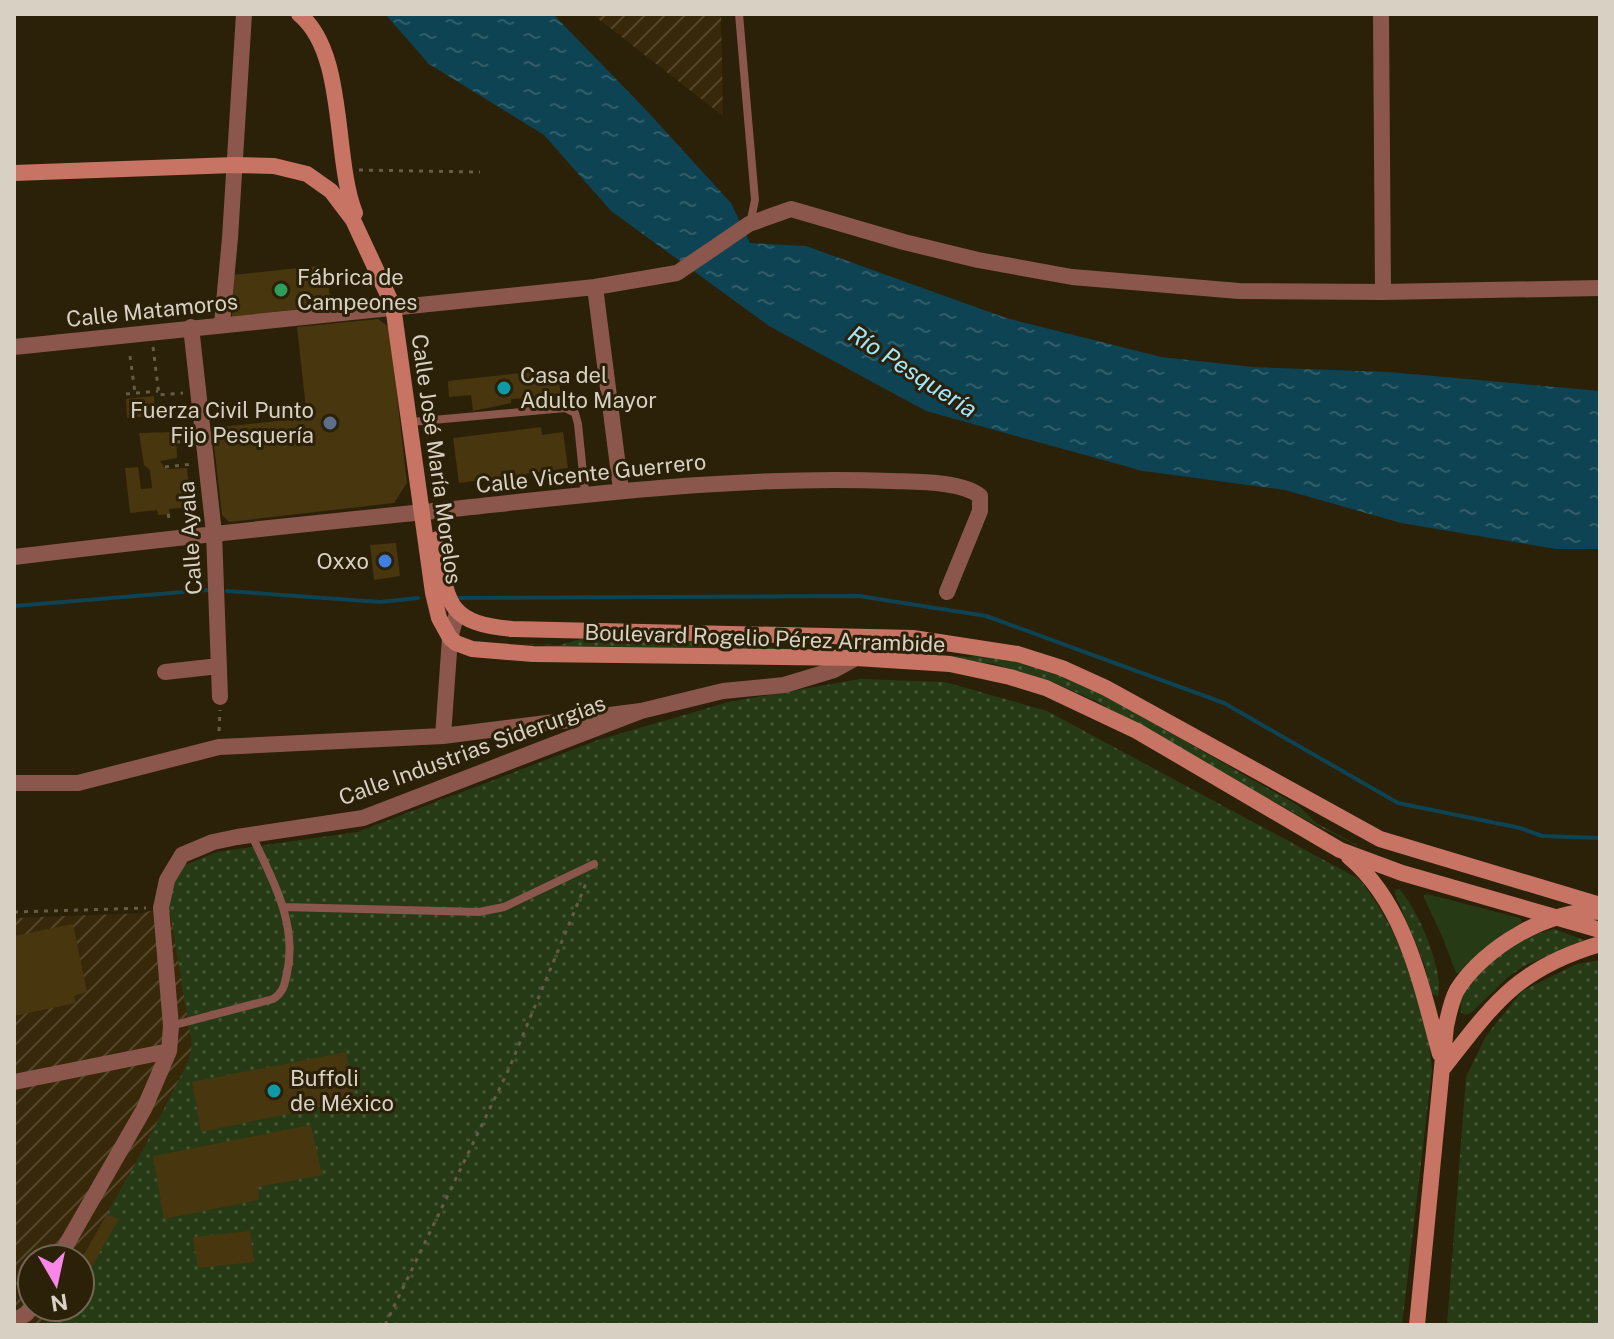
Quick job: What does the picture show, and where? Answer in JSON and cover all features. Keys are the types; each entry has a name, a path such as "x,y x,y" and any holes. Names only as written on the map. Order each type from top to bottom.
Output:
{"main road":[{"path":"299,14 314,30 330,74 354,210 396,306"},
{"name":"Calle José María Morelos","path":"14,173 234,165 288,168 307,174 325,185 353,220 396,306 428,512 433,593 439,618 450,638"},
{"path":"428,512 446,593 457,613"},
{"name":"Boulevard Rogelio Pérez Arrambide","path":"457,613 479,625 512,629 913,638 1018,654 1062,668 1106,688 1380,839 1600,905"},
{"path":"856,658 857,636"},
{"name":"Boulevard Rogelio Pérez Arrambide","path":"450,638 472,649 528,654 856,658 981,669 1046,688 1137,731 1340,850 1402,873 1557,915 1600,930"},
{"path":"1340,850 1374,883 1396,920 1418,977 1444,1067"},
{"path":"1417,1325 1446,1026 1457,991 1485,960 1509,941 1557,915 1584,910 1600,912"},
{"path":"1444,1067 1499,998 1518,981 1550,962 1600,944"}],"street":[{"path":"222,324 244,14"},
{"path":"1381,14 1383,292"},
{"path":"749,224 791,209 978,260 1072,277 1239,291 1600,288"},
{"name":"Calle Matamoros","path":"14,347 595,287 677,273 749,224"},
{"path":"595,287 621,490"},
{"name":"Calle Ayala","path":"191,327 214,533 220,697"},
{"name":"Calle Vicente Guerrero","path":"14,557 585,493 750,480 852,479 962,487 980,496 980,511 947,592"},
{"path":"443,736 450,638 457,613"},
{"path":"14,783 78,783 219,747 443,736 641,711 723,691 784,685 834,670 856,658"},
{"path":"165,672 219,666"},
{"name":"Calle Industrias Siderurgias","path":"67,1243 144,1109 169,1051 171,1026 161,908 167,880 182,855 213,842 351,821 375,814 641,711"},
{"path":"14,1082 169,1051"}],"lane":[{"path":"739,14 755,200 749,224"},
{"path":"415,421 565,408 575,413 585,493"},
{"path":"171,1026 273,999 280,994 289,967 290,946 283,907 252,835"},
{"path":"283,907 479,912 504,907 594,864"}],"path":[{"path":"345,170 480,172"},
{"path":"151,332 159,395 198,392"},
{"path":"130,356 135,393"},
{"path":"126,394 158,391"},
{"path":"165,467 206,463"},
{"path":"219,747 220,697"},
{"path":"385,1325 508,1071 594,864"},
{"path":"14,912 161,908"}],"shaded area":[{"path":"592,14 721,14 723,116"},
{"path":"455,794 378,1325 14,1325 14,918 143,913 169,905 217,852 358,832"}],"green space":[{"path":"584,638 751,642 774,648 827,650 561,646 502,643 560,645"},
{"path":"903,652 968,657 991,654 1044,668 1096,691 1183,740 1299,806 1316,823 1370,852 1314,824 1096,701 1048,680 995,664"},
{"path":"860,679 945,682 1047,711 1359,879 1386,920 1409,969 1424,1021 1432,1070 1402,1325 45,1325 96,1323 96,1243 91,1243 188,1062 192,1045 169,905 173,876 182,866 217,852 358,832 598,740 729,702"},
{"path":"1399,889 1414,910 1428,940 1437,972 1438,996 1432,994 1424,963 1395,894 1395,890"},
{"path":"1427,894 1520,918 1522,922 1493,942 1460,973 1456,973 1424,898"},
{"path":"1554,929 1584,940 1524,966 1472,1012 1466,1015 1461,1013 1463,991 1482,969 1517,944"},
{"path":"1600,960 1600,1325 1447,1325 1466,1077 1486,1036 1522,991 1577,964"}],"water":[{"name":"Río Pesquería","path":"385,14 553,14 731,203 750,243 806,246 1006,318 1161,357 1253,367 1388,372 1600,391 1600,549 1556,549 1401,523 1285,490 1143,471 926,411 769,326 611,211 544,135 429,64"}],"building":[{"name":"Fábrica de Campeones","path":"326,265 331,305 232,317 233,275"},
{"name":"Fuerza Civil Punto Fijo Pesquería","path":"378,319 389,327 407,483 394,503 229,522 222,515 212,428 307,418 297,327"},
{"name":"Casa del Adulto Mayor","path":"557,369 561,396 511,399 511,403 473,411 471,395 449,397 448,381"},
{"path":"154,396 155,416 127,418 126,399"},
{"path":"541,427 542,435 563,432 568,468 459,483 453,438"},
{"path":"176,432 177,458 160,461 166,469 187,468 191,507 169,509 170,514 158,515 157,510 130,513 125,468 138,467 141,489 152,488 150,470 144,465 139,433"},
{"name":"Oxxo","path":"396,543 400,576 374,580 370,545"},
{"path":"73,924 87,992 74,996 76,1003 14,1016 14,936"},
{"name":"Buffoli de México","path":"346,1052 355,1100 201,1132 192,1082"},
{"path":"311,1125 322,1175 258,1187 259,1200 164,1219 153,1156"},
{"path":"107,1214 119,1219 96,1259 96,1243 91,1243"},
{"path":"250,1231 254,1262 198,1268 193,1237"}],"waterway":[{"path":"14,606 208,590"},
{"path":"227,591 380,602 418,598"},
{"path":"455,598 859,596 986,616 1224,703 1398,803 1520,828 1542,836 1600,838"}],"place":[{"name":"Fábrica de Campeones","path":"281,290"},
{"name":"Casa del Adulto Mayor","path":"504,388"},
{"name":"Fuerza Civil Punto Fijo Pesquería","path":"330,423"},
{"name":"Oxxo","path":"385,561"},
{"name":"Buffoli de México","path":"274,1091"}]}
